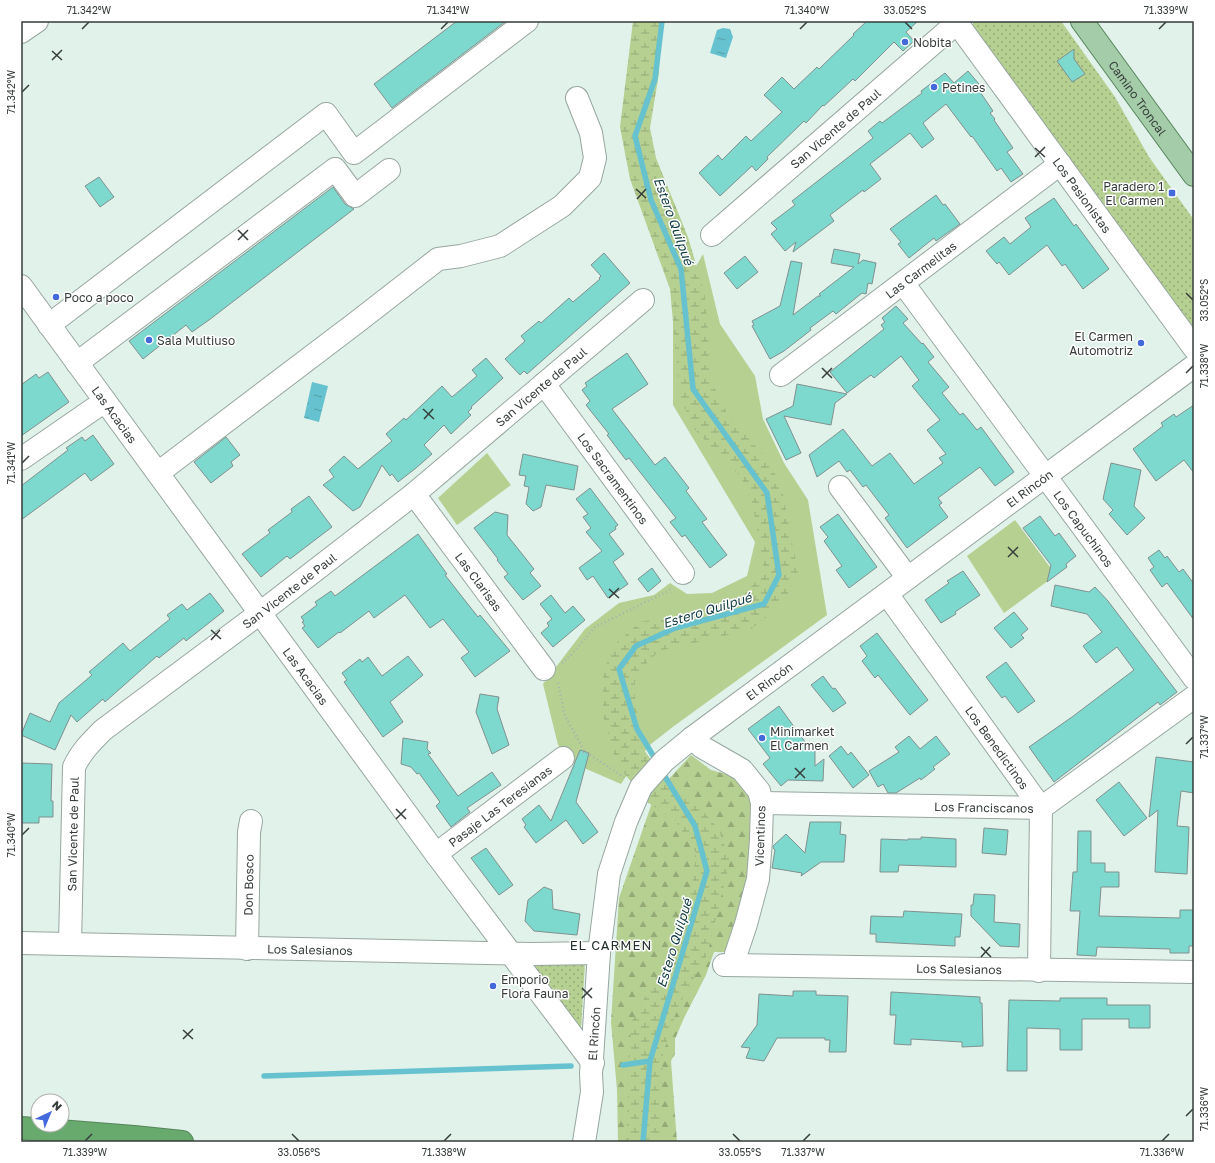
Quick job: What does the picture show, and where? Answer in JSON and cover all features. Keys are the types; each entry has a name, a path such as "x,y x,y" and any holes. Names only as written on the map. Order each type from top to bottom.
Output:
{"highway":[{"path":"21,1128 182,1142"}],"main road":[{"name":"Camino Troncal","path":"1082,21 1194,175"}],"street":[{"path":"21,32 37,21"},
{"path":"49,325 326,114 354,153 527,21"},
{"name":"Los Pasionistas","path":"958,22 1194,348"},
{"name":"San Vicente de Paul","path":"712,235 958,22"},
{"path":"158,473 438,259 461,256 500,246 562,206 590,178 595,158 591,134 577,98"},
{"name":"Las Carmelitas","path":"782,375 1060,164"},
{"path":"78,363 335,169 355,196 388,170"},
{"name":"Los Capuchinos","path":"903,283 1194,678"},
{"name":"Las Acacias","path":"21,286 436,854 512,953 593,1063"},
{"name":"San Vicente de Paul","path":"70,944 74,767 79,756 86,747 102,730 260,613 414,494 643,300"},
{"name":"El Rincón","path":"584,1142 592,1092 599,953 609,874 626,822 641,788 664,761 692,738 1194,366"},
{"name":"Los Sacramentinos","path":"544,384 683,573"},
{"path":"21,459 105,401"},
{"path":"840,487 908,578"},
{"name":"Las Clarisas","path":"414,494 550,669"},
{"name":"Los Benedictinos","path":"887,594 1041,808"},
{"name":"Los Franciscanos","path":"762,803 1041,808 1194,697"},
{"name":"Vicentinos","path":"692,738 702,747 742,770 759,791 762,803 758,879 746,924 731,965"},
{"name":"Pasaje Las Teresianas","path":"436,854 563,758"},
{"path":"1039,971 1041,808"},
{"name":"Don Bosco","path":"247,949 249,832 251,821"},
{"name":"Los Salesianos","path":"21,943 531,954 599,953"},
{"name":"Los Salesianos","path":"731,965 1039,971 1194,972"}],"path":[{"path":"641,788 585,752 565,716 550,669 571,655 595,626 666,592 683,573"},
{"path":"563,758 572,760 585,752"}],"green space":[{"path":"633,21 661,21 659,73 650,128 656,158 688,237 705,295 710,356 710,379 727,413 770,463 782,489 798,572 783,604 750,630 659,651 637,673 634,688 641,746 665,779 689,795 719,829 730,861 707,955 678,1007 663,1054 659,1142 626,1142 631,1022 672,949 691,895 696,853 675,820 647,802 616,763 603,715 603,677 611,648 640,622 736,603 764,573 753,505 741,477 695,430 680,398 670,289 630,179 620,127"},
{"path":"976,21 1061,21 1115,97 1149,157 1194,220 1194,335 971,34 973,23"},
{"path":"703,254 720,324 755,376 763,419 784,463 808,500 827,615 651,744 637,760 621,784 577,765 558,745 543,684 585,629 619,603 654,595 670,583 687,594 712,593 747,576 755,542 673,405 673,307"},
{"path":"487,453 511,485 457,525 438,498"},
{"path":"1015,520 1056,575 1004,613 967,556"},
{"path":"691,755 711,770 740,778 753,800 749,881 728,952 714,952 706,975 675,1039 675,1054 671,1061 677,1142 618,1142 617,1090 611,1022 619,898 655,794"},
{"path":"529,960 585,962 581,1030"}],"water":[{"path":"723,28 730,29 733,37 726,58 710,53 717,30"},
{"path":"312,382 328,386 319,422 304,418"}],"building":[{"path":"457,21 506,21 392,108 374,84"},
{"path":"867,21 918,21 906,32 914,41 903,51 894,42 855,81 853,79 824,106 823,105 806,123 804,121 767,157 768,159 756,171 752,166 720,196 699,173 718,155 722,160 746,136 751,141 782,112 764,95 782,77 794,89 817,67 819,69"},
{"path":"1074,49 1074,59 1085,74 1072,82 1057,61"},
{"path":"968,71 979,84 976,86 993,111 990,113 1013,148 1007,152 1023,174 1011,182 1001,168 997,171 972,136 971,137 946,104 923,123 934,139 922,148 910,133 870,164 881,179 864,192 863,190 830,215 834,221 793,252 796,242 785,251 771,234 777,229 771,223 795,205 792,201 873,138 868,131 880,121 882,123 922,93 921,91 945,73 954,83"},
{"path":"99,177 114,197 100,207 85,186"},
{"path":"333,187 345,204 354,209 209,320 192,332 186,325 143,359 129,341"},
{"path":"936,195 960,224 936,241 934,238 909,258 898,244 901,242 890,229"},
{"path":"1054,198 1074,226 1076,224 1109,269 1083,289 1065,264 1062,266 1047,245 1009,275 999,262 997,264 986,251 1004,237 1010,244 1031,227 1025,218"},
{"path":"834,249 860,254 858,264 863,260 876,263 872,284 868,283 866,294 862,293 836,314 833,311 810,328 811,330 784,351 770,359 752,326 754,325 752,321 780,306 791,261 802,263 793,315 818,296 821,296 819,294 854,267 831,263"},
{"path":"604,253 630,283 527,374 524,371 520,375 505,359 525,341 521,336 539,321 541,323 569,298 573,302 600,279 599,278 601,276 591,265"},
{"path":"745,256 758,272 737,289 724,273"},
{"path":"896,306 908,319 903,323 922,344 923,343 934,357 928,362 949,387 942,393 960,415 963,413 977,430 981,427 1014,472 995,486 980,467 938,498 942,503 939,505 948,517 907,548 885,518 889,515 866,485 863,487 850,470 847,472 839,461 817,477 809,455 843,429 872,466 890,453 914,484 943,463 939,458 946,454 927,430 940,420 912,386 919,380 901,356 874,378 871,375 847,393 830,372 884,329 881,325 885,322 882,318"},
{"path":"627,353 648,384 612,409 655,465 665,457 689,488 686,491 707,519 702,522 727,555 710,568 685,535 682,537 670,522 676,518 629,458 626,460 607,435 609,434 586,405 590,401 582,390 587,386 585,383"},
{"path":"486,358 503,378 471,407 472,408 468,412 471,415 451,434 444,425 424,445 432,454 416,468 398,482 392,474 390,476 382,465 360,507 353,511 323,485 334,477 329,470 344,456 358,469 392,441 386,434 404,418 406,420 442,386 452,397 477,376 472,370"},
{"path":"48,372 69,402 21,436 21,385 36,374 39,378"},
{"path":"797,384 847,394 835,403 831,425 784,416 801,453 786,460 766,419 793,406"},
{"path":"1194,405 1194,473 1184,460 1156,481 1133,449 1163,426 1161,423 1174,414 1176,417"},
{"path":"93,435 114,464 91,481 85,473 21,520 21,486 68,450 66,448 82,437 85,441"},
{"path":"226,437 240,455 231,462 233,466 211,483 194,462"},
{"path":"523,454 578,466 574,490 546,485 541,507 533,511 526,504 529,487 524,486 526,476 519,475"},
{"path":"1111,463 1141,470 1134,506 1145,518 1127,535 1109,514 1113,510 1103,499"},
{"path":"590,488 618,525 615,527 616,529 609,534 624,554 613,562 628,584 608,598 593,576 587,580 579,568 602,551 586,532 591,528 583,517 588,514 576,499"},
{"path":"309,496 332,527 290,559 287,556 261,577 242,554 270,533 268,530 292,512 291,509"},
{"path":"495,512 508,515 507,535 534,569 530,573 541,586 523,600 504,577 508,574 474,528"},
{"path":"838,514 877,567 849,588 836,570 842,566 824,541 828,537 820,527"},
{"path":"1040,516 1055,536 1059,533 1076,556 1066,564 1067,567 1047,582 1051,565 1023,528"},
{"path":"418,534 447,574 445,575 478,617 480,615 510,651 475,677 461,658 469,652 443,619 430,628 405,595 374,618 369,611 318,648 302,628 305,626 301,617 317,605 315,602 331,591 335,596"},
{"path":"1159,550 1165,558 1167,556 1179,572 1183,569 1194,584 1194,620 1167,583 1162,587 1150,570 1154,567 1148,558"},
{"path":"652,568 661,581 648,592 638,579"},
{"path":"963,571 980,595 955,612 956,614 941,623 925,600 949,583 947,581"},
{"path":"1055,585 1089,592 1095,587 1108,601 1177,692 1160,705 1158,702 1054,782 1029,747 1072,717 1134,670 1117,647 1096,663 1083,646 1102,632 1087,614 1051,606"},
{"path":"210,593 224,611 186,641 184,638 159,658 157,656 105,702 103,699 77,722 71,715 55,750 21,735 30,713 50,722 59,703 92,675 89,672 123,643 130,651 170,619 167,615 182,604 187,610"},
{"path":"551,595 565,613 573,606 585,620 553,647 541,633 549,626 547,623 552,619 540,604"},
{"path":"1014,612 1028,629 1021,635 1024,638 1011,648 994,628"},
{"path":"877,633 928,700 910,715 878,675 875,678 862,661 867,656 860,646"},
{"path":"408,656 423,675 390,702 403,722 383,737 344,682 347,680 342,673 360,659 362,662 368,657 382,676"},
{"path":"1006,662 1035,701 1018,713 1005,696 1002,698 986,677"},
{"path":"823,676 833,689 835,688 846,703 833,712 811,685"},
{"path":"480,694 499,697 497,709 509,745 492,754 476,712"},
{"path":"779,706 811,750 815,750 815,766 824,759 823,781 788,780 781,786 763,764 770,758 748,729"},
{"path":"909,736 920,749 936,736 950,754 933,767 935,769 921,780 920,778 896,793 888,793 883,784 878,787 869,771 899,752 895,747"},
{"path":"403,738 428,742 427,749 431,753 428,754 458,796 492,772 501,785 467,808 470,812 451,827 436,806 440,802 419,773 417,774 411,767 401,764"},
{"path":"841,746 848,755 851,752 869,775 853,788 829,756"},
{"path":"580,750 589,753 576,802 598,832 583,844 566,820 536,843 524,827 526,825 522,819 539,805 551,821"},
{"path":"1156,757 1194,762 1194,793 1181,791 1177,826 1189,827 1187,874 1155,872 1158,810 1149,817"},
{"path":"21,763 52,764 51,801 53,801 53,817 39,817 39,823 21,823"},
{"path":"1119,782 1147,818 1124,836 1096,800"},
{"path":"810,822 841,822 840,834 846,835 844,862 821,862 801,876 802,873 772,868 775,850 773,846 786,834 805,853"},
{"path":"984,828 1008,830 1006,855 982,853"},
{"path":"1078,831 1091,831 1091,863 1105,863 1105,872 1119,872 1119,887 1101,887 1099,916 1180,918 1180,910 1194,910 1194,946 1189,946 1189,953 1170,953 1170,949 1097,947 1096,956 1077,955 1080,911 1070,911 1073,872 1077,872"},
{"path":"921,837 956,839 956,867 899,865 898,872 880,872 881,839 908,840 921,839"},
{"path":"486,848 513,885 499,895 471,858"},
{"path":"544,887 552,890 553,909 580,914 577,935 534,931 525,921 528,900"},
{"path":"974,894 995,895 994,922 1020,924 1019,947 1000,946 971,916 971,905 973,905"},
{"path":"904,911 962,914 960,937 955,937 955,946 876,942 876,934 870,934 871,916 903,917"},
{"path":"793,991 816,991 816,995 848,996 846,1052 829,1052 830,1040 825,1040 825,1038 777,1038 764,1061 746,1058 750,1048 741,1047 757,1025 759,994 793,996"},
{"path":"891,992 980,997 980,1003 982,1003 983,1046 962,1047 962,1042 911,1039 911,1045 894,1044 896,1015 890,1015"},
{"path":"1060,998 1107,998 1107,1005 1150,1005 1150,1028 1129,1028 1129,1019 1082,1019 1082,1050 1060,1050 1060,1029 1027,1028 1027,1071 1007,1071 1009,1000 1060,1001"}],"waterway":[{"name":"Estero Quilpué","path":"657,762 637,729 619,669 636,646 675,628 764,604 779,575 767,493 693,389 681,269 651,200 635,136 655,79 662,21"},
{"name":"Estero Quilpué","path":"643,1142 650,1061 707,871 695,826 661,770"},
{"path":"623,1065 650,1061"},
{"path":"264,1076 571,1066"}],"place":[{"name":"Nobita","path":"905,42"},
{"name":"Petines","path":"934,87"},
{"name":"Paradero 1 El Carmen","path":"1172,193"},
{"name":"Poco a poco","path":"56,297"},
{"name":"Sala Multiuso","path":"149,340"},
{"name":"El Carmen Automotriz","path":"1141,343"},
{"name":"Minimarket El Carmen","path":"762,738"},
{"name":"Emporio Flora Fauna","path":"493,986"}],"district":[{"name":"EL CARMEN","path":"611,945"}]}
